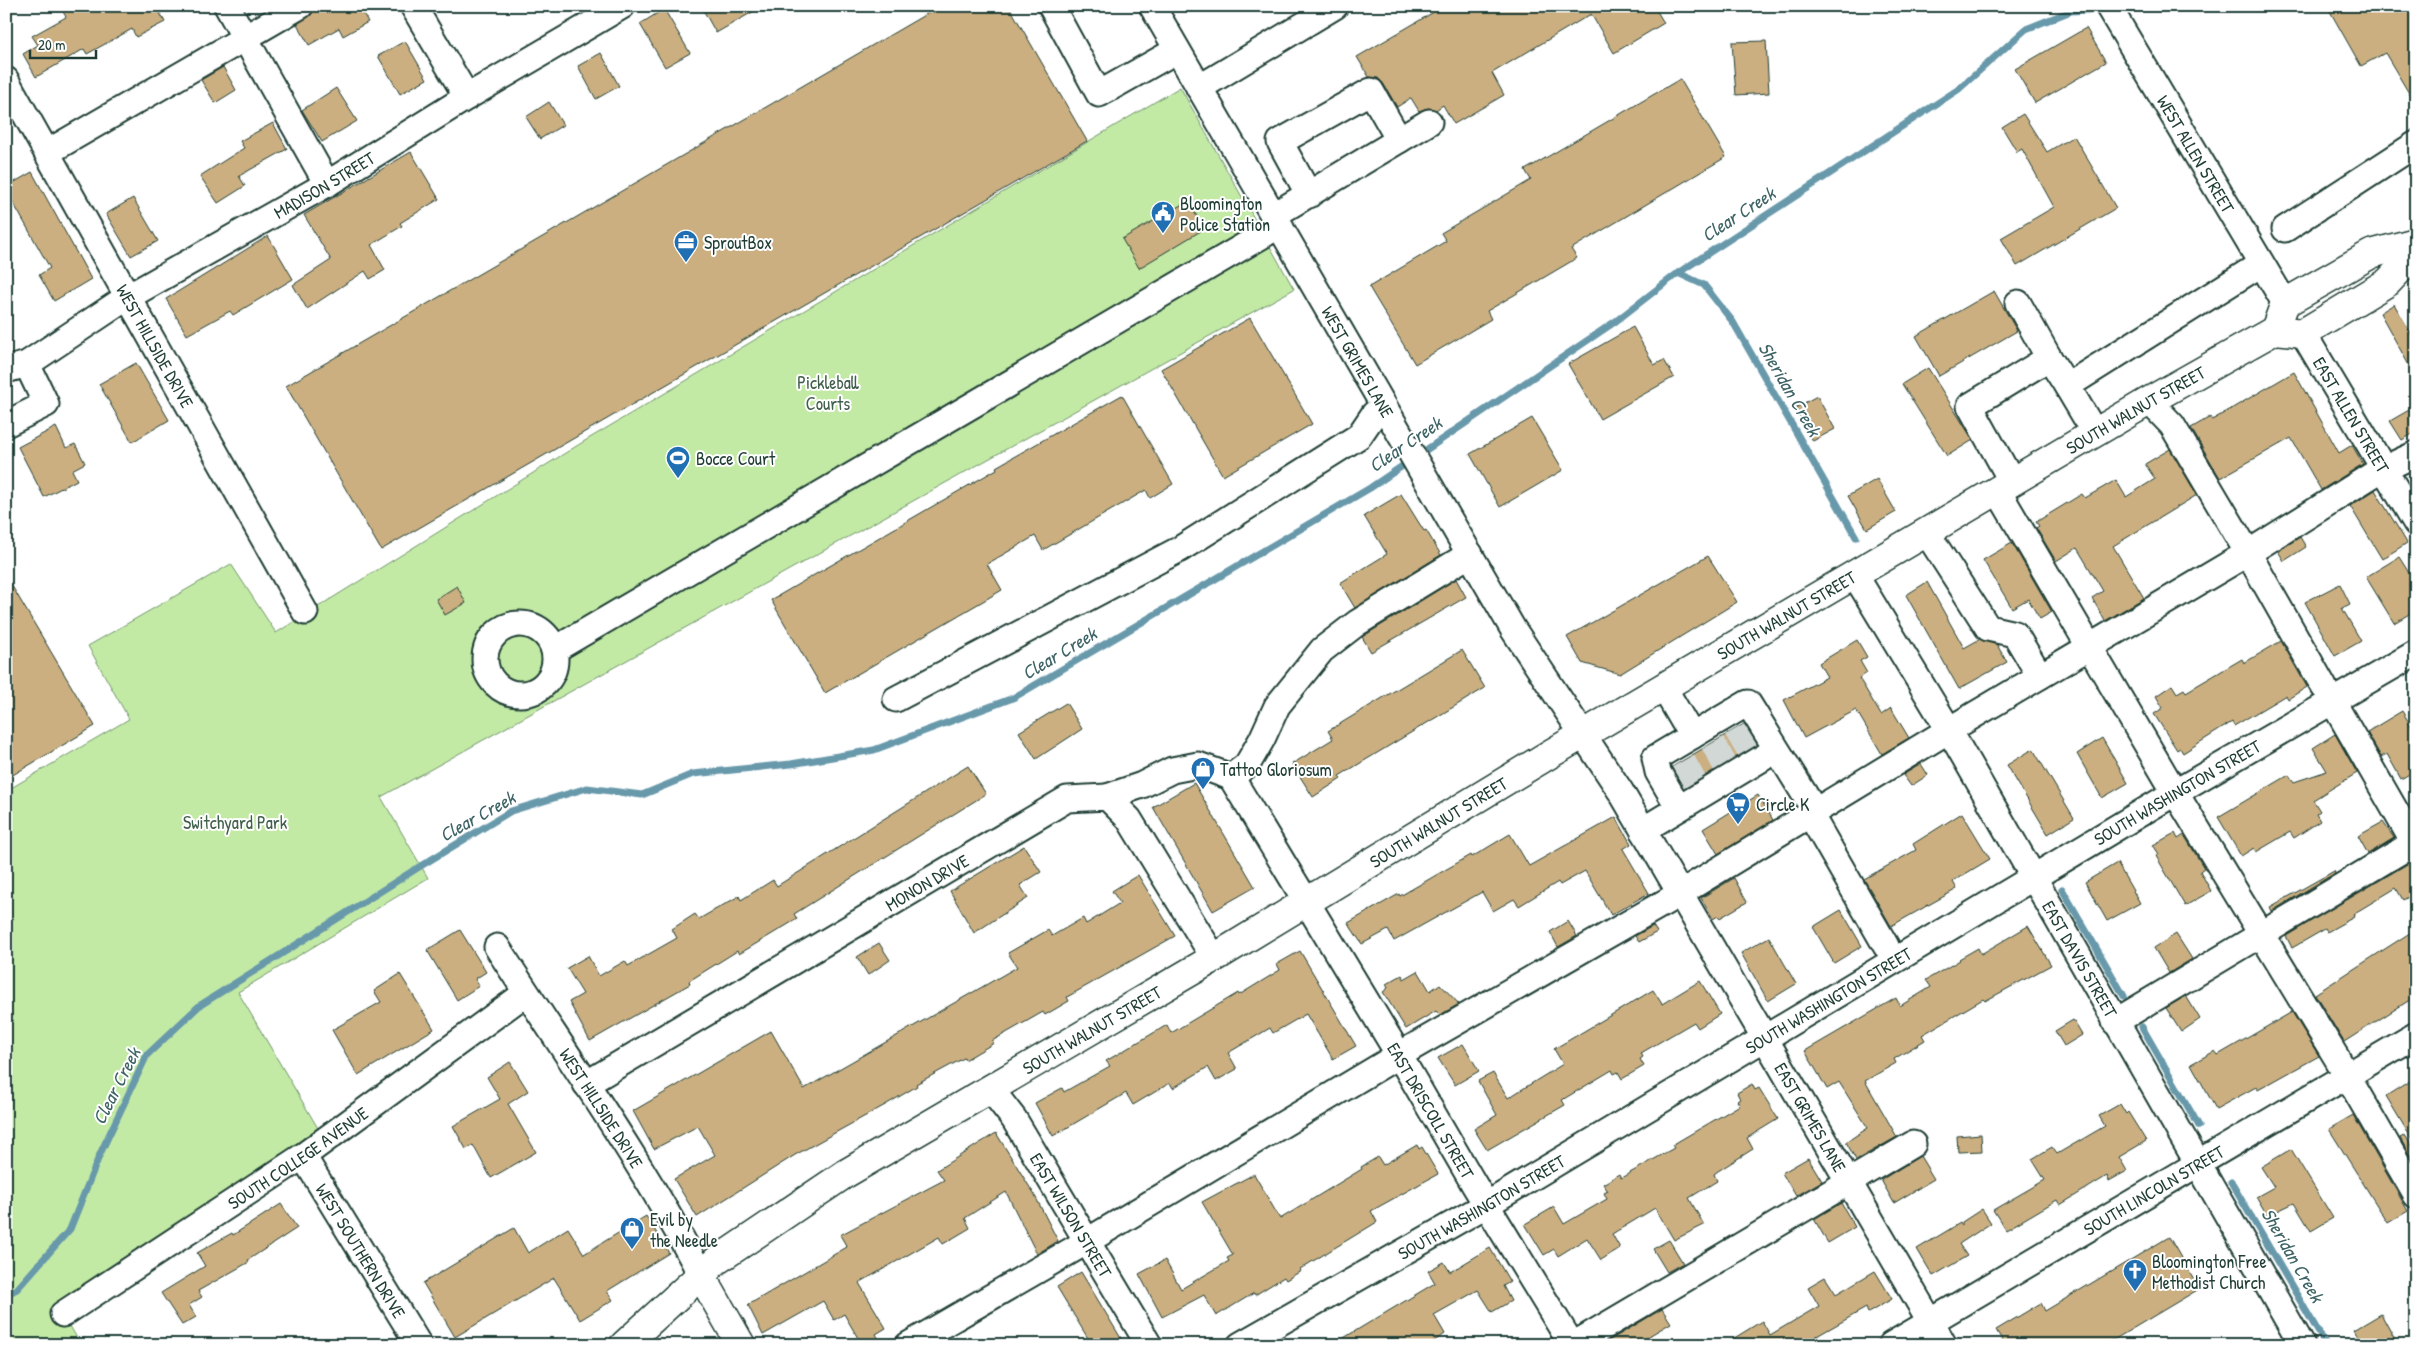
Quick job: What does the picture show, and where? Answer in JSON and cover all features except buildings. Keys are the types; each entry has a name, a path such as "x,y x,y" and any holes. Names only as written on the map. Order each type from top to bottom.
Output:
{"main road":[{"path":"2416,242 2371,254 2285,303 2275,330 2303,333 2388,282 2416,252"},
{"name":"SOUTH WALNUT STREET","path":"624,1345 716,1261 845,1174 1214,958 1306,901 2149,401 2275,330"},
{"path":"701,1275 741,1345"}],"street":[{"path":"227,6 327,184"},
{"path":"48,152 300,6"},
{"path":"414,6 467,97"},
{"path":"1051,6 1099,94 1177,50"},
{"name":"WEST GRIMES LANE","path":"1152,6 1513,629 1583,736"},
{"path":"1199,88 1335,6"},
{"name":"WEST ALLEN STREET","path":"2108,6 2285,303"},
{"name":"MADISON STREET","path":"16,367 126,298 327,184 609,9"},
{"name":"WEST HILLSIDE DRIVE","path":"6,80 48,152 126,298 305,612"},
{"path":"1309,194 1280,142 1370,91 1399,140"},
{"path":"554,650 1277,220 1309,194 1429,122"},
{"path":"2285,229 2416,144"},
{"path":"2067,386 2261,264"},
{"path":"2018,303 2095,433"},
{"name":"EAST ALLEN STREET","path":"2303,333 2416,523"},
{"path":"2049,358 1970,406 2005,486 2087,641 2348,1077 2416,1196"},
{"path":"6,424 46,404 16,367"},
{"path":"2116,1022 2415,844 2248,553 2172,425 2149,401"},
{"path":"896,700 1180,548 1359,436 1374,414 1384,406"},
{"path":"908,1345 1399,1055 1680,893 1805,817 1946,725 2037,670 2248,553 2384,470 2416,454"},
{"path":"1927,533 1988,628 2015,634 2037,670"},
{"path":"1232,777 1247,765 1262,739 1277,706 1322,650 1357,623 1470,554"},
{"name":"EAST DAVIS STREET","path":"1855,575 1946,725 2032,878 2302,1345"},
{"name":"SOUTH WASHINGTON STREET","path":"1240,1345 1486,1205 1765,1040 2176,792 2328,695 2416,653"},
{"path":"1664,688 1694,743"},
{"path":"1679,808 1658,772 1656,758 1694,743 1732,722 1748,702 1760,755 1797,784 1805,817 1886,946"},
{"name":"EAST GRIMES LANE","path":"1583,736 1621,792 1944,1345"},
{"path":"1643,830 1679,808 1699,788 1729,770 1760,755"},
{"name":"MONON DRIVE","path":"586,1084 1066,799 1106,797 1142,786 1172,770 1198,765 1232,777"},
{"name":"EAST DRISCOLL STREET","path":"1232,777 1399,1055 1486,1205 1572,1345"},
{"path":"1106,797 1129,819 1214,958"},
{"name":"WEST HILLSIDE DRIVE","path":"497,947 586,1084 685,1245 701,1275"},
{"name":"SOUTH COLLEGE AVENUE","path":"63,1314 303,1156 526,993"},
{"name":"SOUTH LINCOLN STREET","path":"1891,1345 2348,1077 2416,1035"},
{"name":"EAST WILSON STREET","path":"990,1088 1014,1118 1088,1240 1148,1345"},
{"path":"1572,1345 1914,1144"},
{"name":"WEST SOUTHERN DRIVE","path":"303,1156 419,1345"}],"green space":[{"name":"Switchyard Park","path":"1180,87 1294,289 381,797 428,878 238,992 319,1130 63,1314 81,1345 6,1345 6,791 129,719 88,646 231,564 276,633 583,442"}],"waterway":[{"name":"Clear Creek","path":"2115,9 2175,6"},
{"name":"Clear Creek","path":"6,1295 17,1289 70,1229 100,1154 147,1055 199,1006 419,867 511,811 587,788 642,795 693,774 791,764 874,750 1013,698 1370,488 1616,321 1678,273 1959,89 2026,29 2071,11 2105,9"},
{"name":"Sheridan Creek","path":"1678,273 1704,285 1733,322 1856,537"},
{"name":"Sheridan Creek","path":"2062,889 2124,996"},
{"name":"Sheridan Creek","path":"2142,1027 2199,1126"},
{"name":"Sheridan Creek","path":"2231,1182 2326,1345"}],"tunnel":[{"path":"1736,729 1749,751"},
{"path":"1713,743 1725,765"},
{"path":"1683,761 1695,783"}],"place":[{"name":"Bloomington Police Station","path":"1163,234"},
{"name":"SproutBox","path":"686,263"},
{"name":"Bocce Court","path":"678,479"},
{"name":"Tattoo Gloriosum","path":"1203,790"},
{"name":"Circle K","path":"1738,825"},
{"name":"Evil by the Needle","path":"632,1250"},
{"name":"Bloomington Free Methodist Church","path":"2135,1292"}],"park label":[{"name":"Pickleball Courts","path":"828,392"}]}
